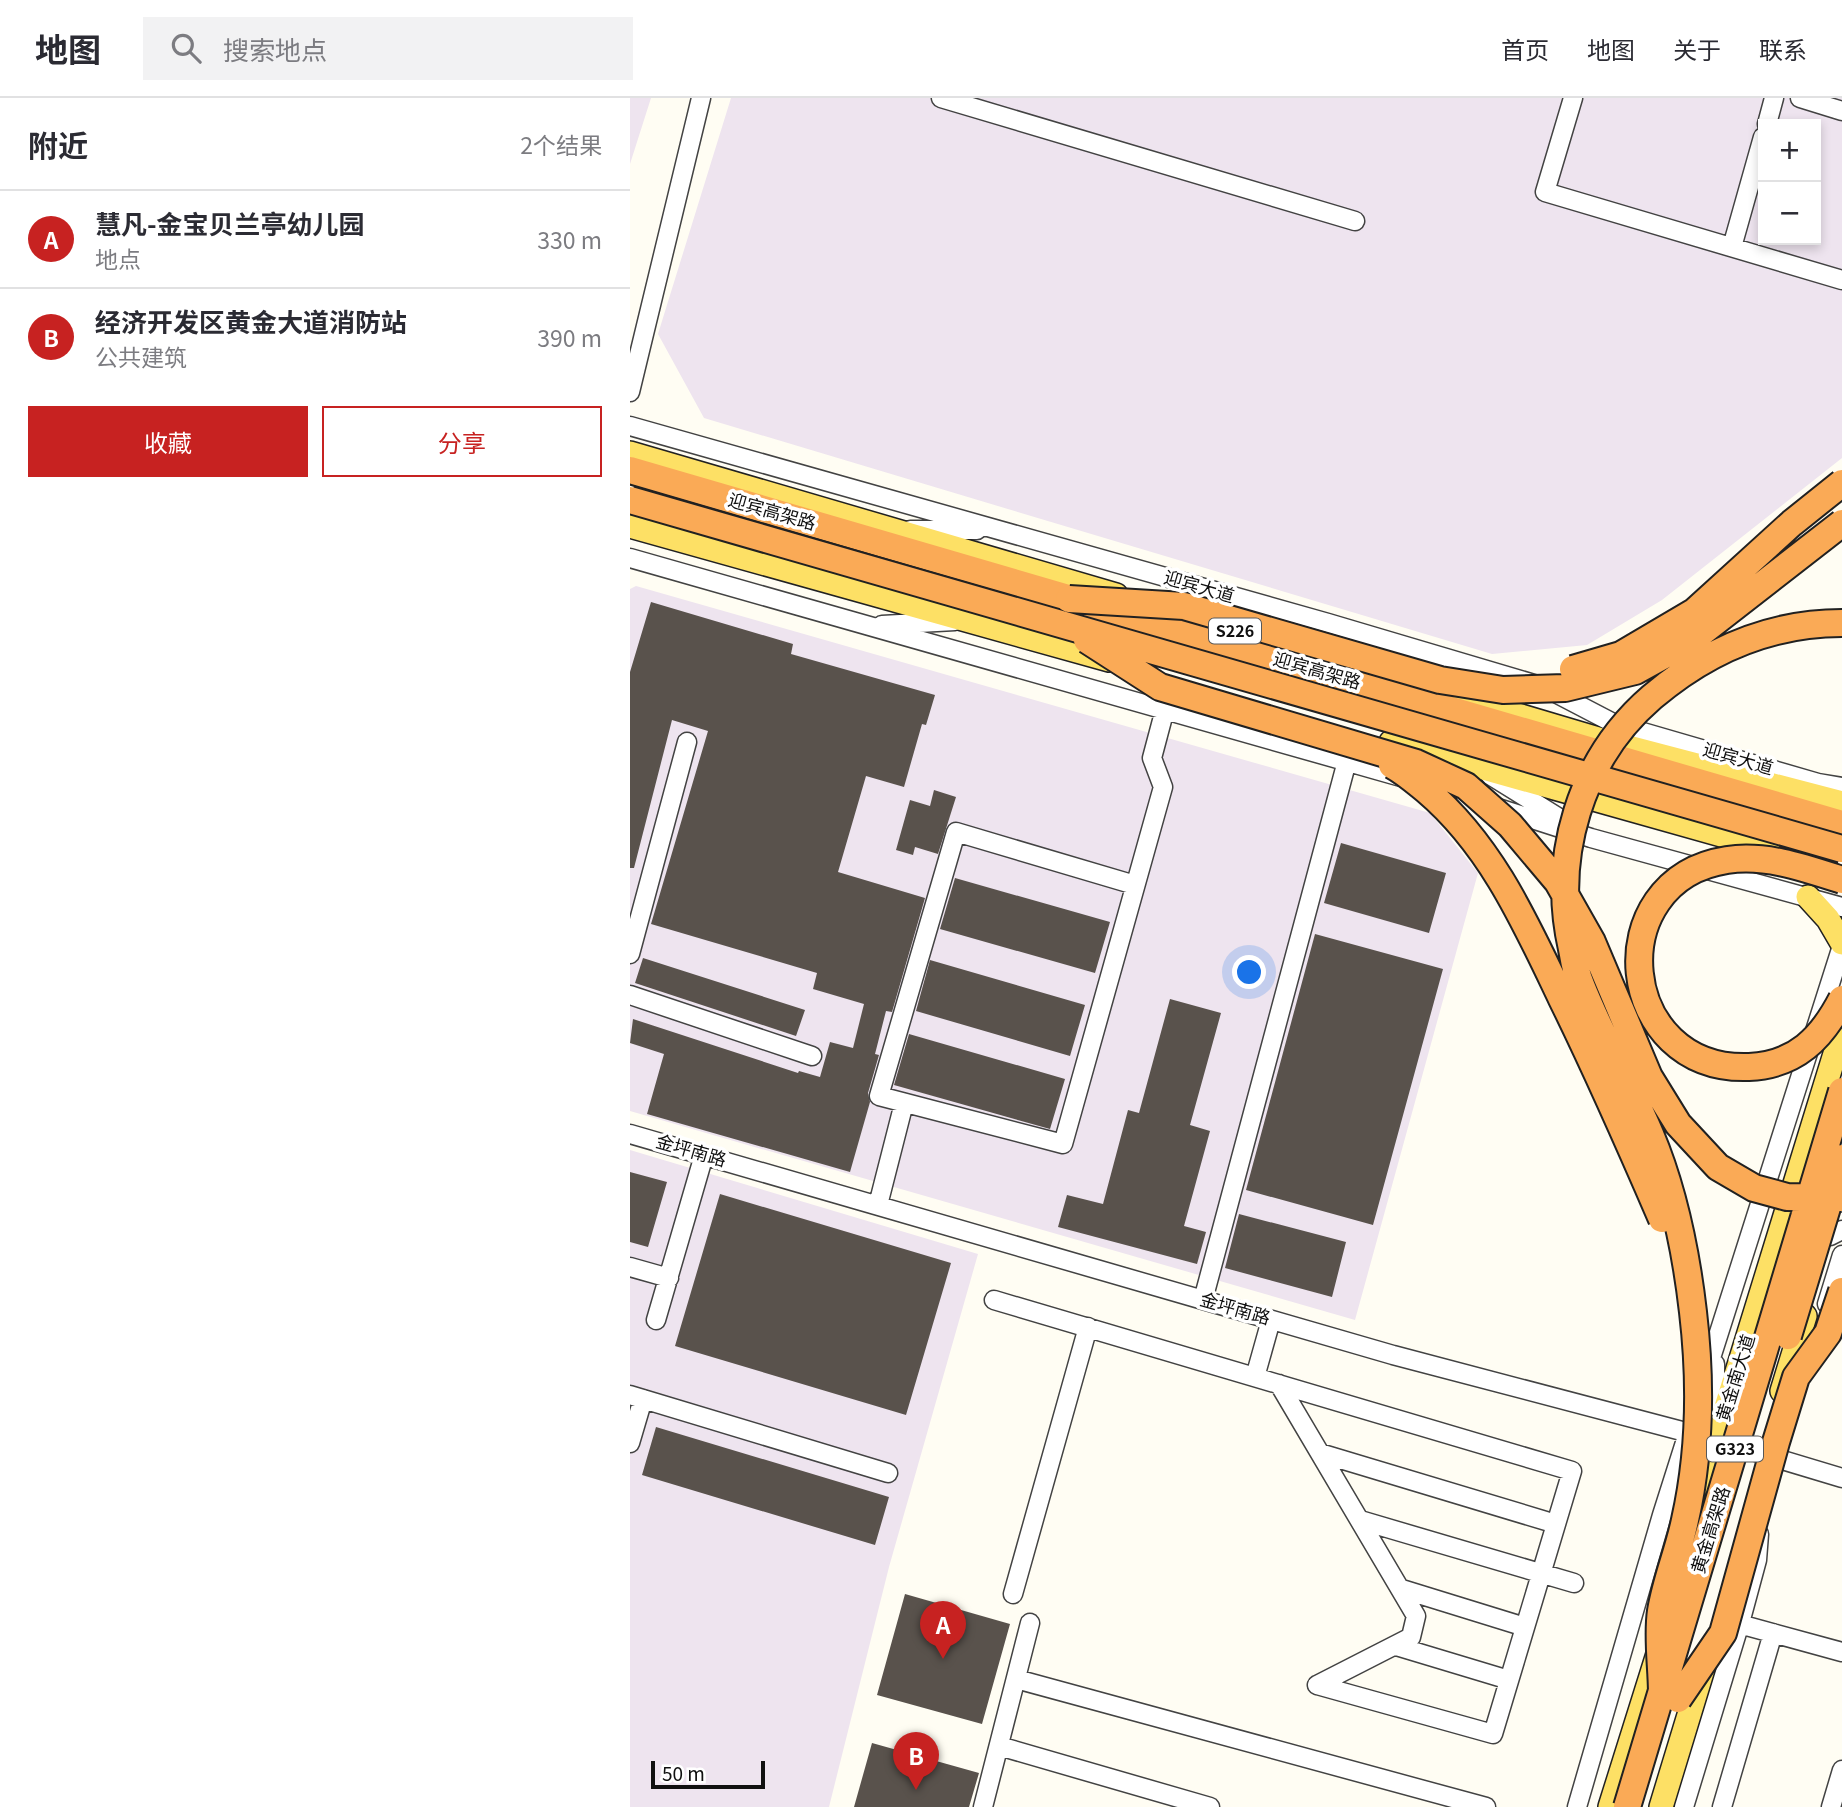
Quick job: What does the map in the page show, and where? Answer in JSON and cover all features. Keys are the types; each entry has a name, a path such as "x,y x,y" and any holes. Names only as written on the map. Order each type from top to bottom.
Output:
{"highway":[{"name":"迎宾高架路","path":"630,470 1842,824"},
{"path":"1440,680 1525,676 1558,671 1621,655 1694,612 1792,523 1842,483"},
{"name":"迎宾高架路","path":"630,500 1842,849"},
{"path":"1069,598 1184,606 1440,680 1503,690 1565,688 1635,671 1693,639 1842,523"},
{"path":"1670,1696 1661,1613 1686,1519 1695,1459 1697,1378 1688,1262 1651,1136 1580,983 1566,925 1564,879 1567,849 1577,807 1595,767 1614,737 1640,708 1680,673 1721,650 1769,632 1817,623 1842,622"},
{"path":"1062,624 1160,687 1403,771 1469,832 1516,905 1603,1082 1670,1235 1694,1320"},
{"path":"1349,752 1416,763 1466,786 1510,825 1558,881 1592,942 1649,1077 1678,1124 1718,1167 1754,1188 1787,1197 1842,1199"},
{"path":"1842,880 1767,859 1727,860 1689,872 1666,890 1646,920 1639,955 1641,989 1654,1020 1674,1043 1700,1059 1731,1068 1766,1066 1800,1052 1829,1025 1842,999"},
{"name":"黄金高架路","path":"1645,1807 1670,1696 1842,1091"},
{"name":"黄金高架路","path":"1627,1807 1670,1696 1842,1158"},
{"path":"1828,1333 1842,1291"},
{"path":"1670,1696 1723,1633 1796,1377 1842,1309"}],"main road":[{"name":"迎宾大道","path":"630,453 1605,741 1842,803"},
{"path":"630,526 973,620 1478,768 1842,869"},
{"path":"1808,897 1828,919 1842,944"},
{"name":"黄金南大道","path":"1610,1807 1670,1614 1716,1440 1842,1031"},
{"path":"1661,1807 1729,1621 1772,1456 1836,1233 1842,1199"}],"street":[{"path":"630,392 701,98"},
{"path":"941,98 1355,221"},
{"path":"1573,98 1545,192 1842,280"},
{"path":"1768,119 1774,98"},
{"path":"1800,98 1842,111"},
{"path":"1732,247 1758,155"},
{"name":"迎宾大道","path":"630,426 1544,687 1615,724 1818,783 1842,787"},
{"path":"894,530 998,530"},
{"path":"630,558 1165,709 1349,752 1591,838 1842,907"},
{"path":"868,625 973,620"},
{"path":"1135,885 956,832 878,1096 1063,1144 1163,787 1152,758 1165,709"},
{"path":"630,954 687,742"},
{"path":"1203,1300 1349,752"},
{"path":"1478,768 1591,838"},
{"path":"1577,1807 1662,1515 1842,944"},
{"path":"630,995 812,1056"},
{"path":"878,1205 904,1102"},
{"name":"金坪南路","path":"630,1133 1406,1359 1716,1440 1842,1478"},
{"path":"656,1320 704,1155"},
{"path":"1684,1807 1729,1621 1757,1560 1772,1456 1803,1379 1842,1255"},
{"path":"630,1267 668,1278"},
{"path":"994,1300 1088,1327 1572,1471 1493,1734 1317,1685 1411,1637 1416,1616 1279,1384"},
{"path":"1255,1377 1270,1320"},
{"path":"1013,1594 1088,1327"},
{"path":"1662,1515 1716,1440 1715,1347"},
{"path":"630,1443 637,1397 888,1473"},
{"path":"1320,1453 1556,1524"},
{"path":"1360,1520 1574,1583"},
{"path":"1402,1589 1525,1626"},
{"path":"1729,1621 1842,1652"},
{"path":"983,1807 1030,1623"},
{"path":"1722,1807 1773,1633"},
{"path":"1396,1646 1509,1680"},
{"path":"1016,1679 1486,1807"},
{"path":"999,1746 1210,1807"},
{"path":"1831,1807 1842,1770"}],"shaded area":[{"path":"630,98 651,98 630,164"},
{"path":"731,98 1842,98 1842,458 1662,600 1587,645 1492,654 704,418 658,334"},
{"path":"636,586 1430,813 1478,873 1355,1320 630,1111 630,589"},
{"path":"630,1150 978,1254 889,1567 829,1807 630,1807"}],"building":[{"path":"651,602 793,644 791,654 935,695 926,725 922,724 904,787 866,776 838,872 925,898 892,1012 886,1011 875,1054 879,1055 868,1093 870,1102 850,1172 647,1114 664,1054 630,1043 633,1019 798,1073 799,1071 820,1077 830,1042 853,1048 864,1004 813,989 817,973 651,924 708,731 672,720 634,868 630,868 630,672"},
{"path":"934,790 956,797 938,854 915,847 913,855 896,850 910,800 930,806"},
{"path":"1341,843 1446,873 1429,933 1324,903"},
{"path":"955,878 1110,922 1095,973 940,929"},
{"path":"1315,934 1443,969 1373,1225 1246,1190"},
{"path":"643,958 805,1010 796,1036 635,983"},
{"path":"930,960 1085,1005 1070,1056 916,1011"},
{"path":"1170,999 1221,1013 1190,1125 1210,1131 1184,1226 1206,1232 1197,1264 1058,1227 1067,1195 1103,1204 1128,1110 1139,1113"},
{"path":"909,1034 1065,1079 1050,1129 894,1085"},
{"path":"630,1172 667,1182 648,1247 630,1242"},
{"path":"720,1194 951,1263 906,1415 675,1346"},
{"path":"1239,1214 1346,1242 1332,1297 1225,1268"},
{"path":"656,1427 889,1497 875,1545 642,1475"},
{"path":"905,1594 1010,1624 982,1724 877,1695"},
{"path":"872,1743 979,1773 969,1807 854,1807"}],"place":[{"name":"慧凡-金宝贝兰亭幼儿园","path":"943,1659"},
{"name":"经济开发区黄金大道消防站","path":"916,1790"}]}
